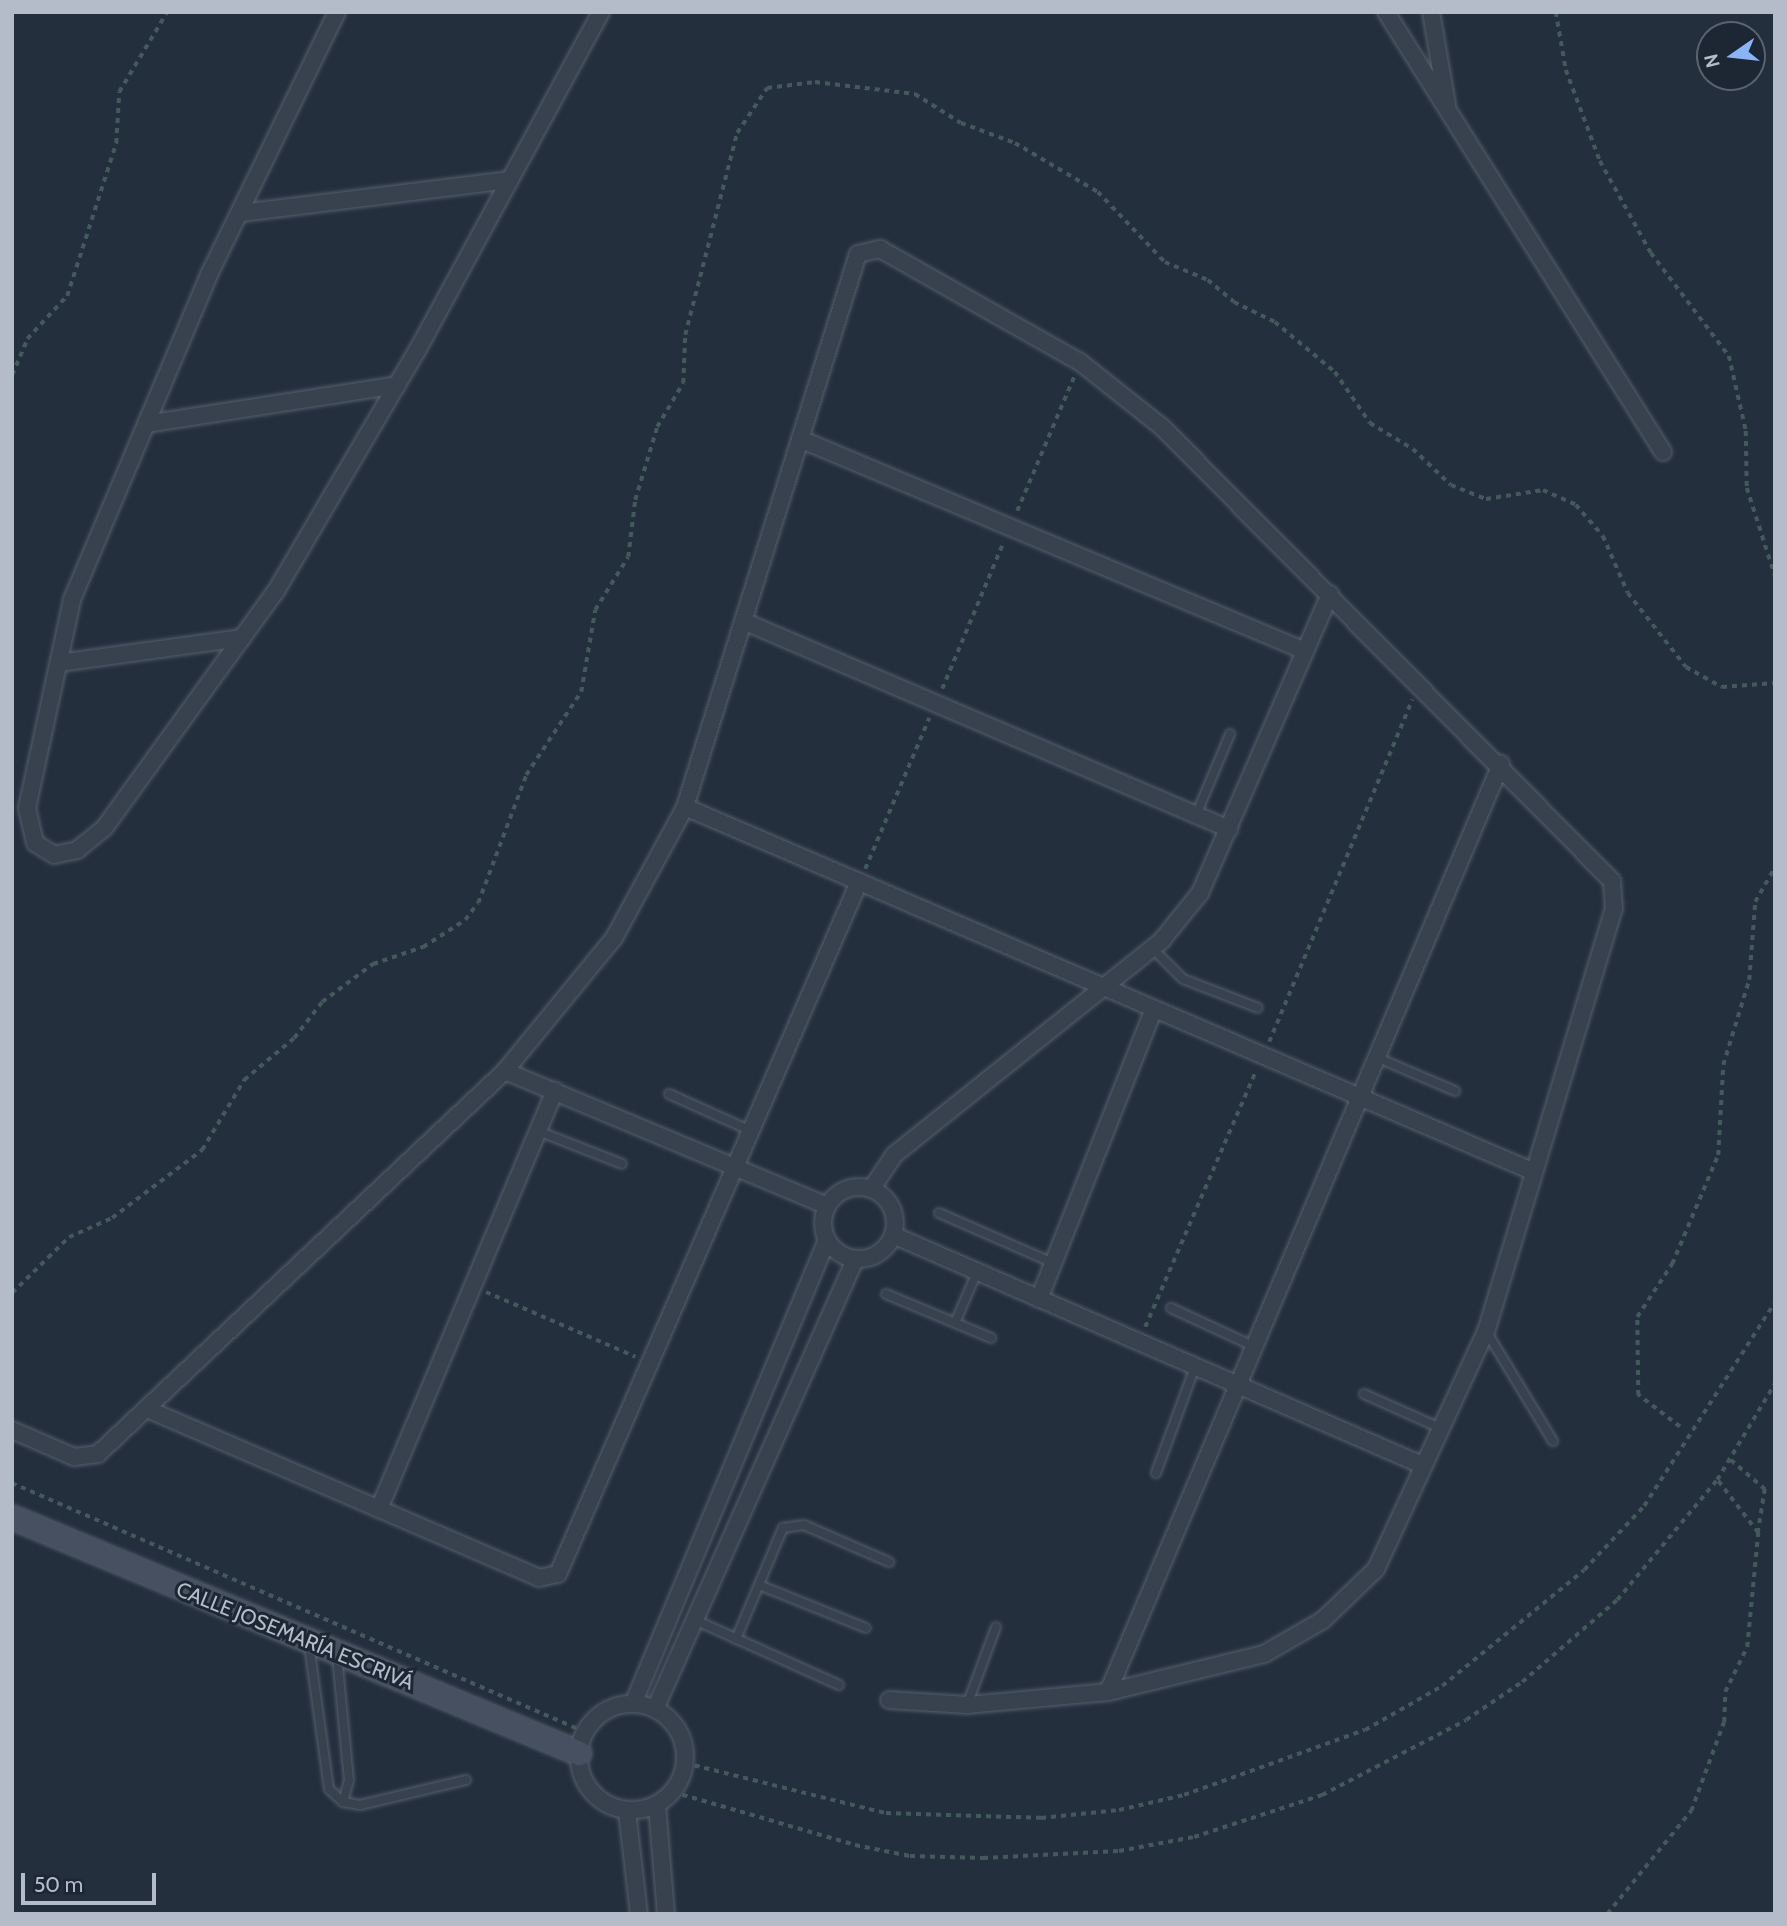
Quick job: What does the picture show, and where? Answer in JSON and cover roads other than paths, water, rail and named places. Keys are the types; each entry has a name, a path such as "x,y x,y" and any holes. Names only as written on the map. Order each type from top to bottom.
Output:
{"street":[{"path":"337,12 241,213 146,424 72,600 27,808 35,843 54,856 77,850 105,827 242,638 397,385 601,12"},
{"path":"1386,12 1663,452"},
{"path":"1431,12 1448,114"},
{"path":"241,213 510,180"},
{"path":"12,1430 74,1457 99,1454 505,1071 614,938 685,807 858,254 870,248 1080,362 1162,427 1501,764 1612,881 1614,908 1532,1171 1486,1331 1376,1569 1324,1620 1264,1654 1108,1692 967,1705 889,1700"},
{"path":"146,424 397,385"},
{"path":"800,439 1306,651"},
{"path":"872,1188 894,1155 1152,948 1200,893 1330,594"},
{"path":"743,621 1229,829"},
{"path":"59,663 242,638"},
{"path":"1108,1692 1236,1384 1362,1097 1501,764"},
{"path":"685,807 1532,1171"},
{"path":"147,1409 539,1578 558,1574 859,882"},
{"path":"1039,1299 1154,1009"},
{"path":"505,1071 827,1206"},
{"path":"379,1509 555,1091"},
{"path":"827,1206 855,1186 872,1188 895,1214 893,1235 873,1257 855,1259 827,1240"},
{"path":"633,1704 827,1240 827,1206"},
{"path":"893,1235 1422,1465"},
{"path":"655,1709 855,1259"},
{"name":"CALLE JOSEMARÍA ESCRIVÁ","path":"12,1517 309,1643 582,1743"},
{"path":"704,1539 726,1549"},
{"path":"633,1704 655,1709 679,1731 685,1763 673,1792 657,1805 627,1811 591,1792 582,1743 608,1709 633,1704"},
{"path":"657,1805 666,1914"},
{"path":"627,1811 639,1914"}],"lane":[{"path":"1196,816 1230,734"},
{"path":"1152,948 1183,979 1258,1008"},
{"path":"1378,1058 1455,1091"},
{"path":"669,1094 749,1130"},
{"path":"538,1132 622,1164"},
{"path":"939,1213 1053,1263"},
{"path":"955,1323 977,1272"},
{"path":"886,1294 991,1338"},
{"path":"1171,1308 1253,1346"},
{"path":"1486,1331 1553,1441"},
{"path":"1156,1473 1195,1367"},
{"path":"1364,1394 1440,1428"},
{"path":"736,1639 783,1528 793,1524 889,1562"},
{"path":"759,1586 866,1628"},
{"path":"695,1620 839,1685"},
{"path":"967,1705 996,1627"},
{"path":"309,1643 329,1788 343,1802 360,1805 466,1780"},
{"path":"337,1653 349,1780 343,1802"}]}
